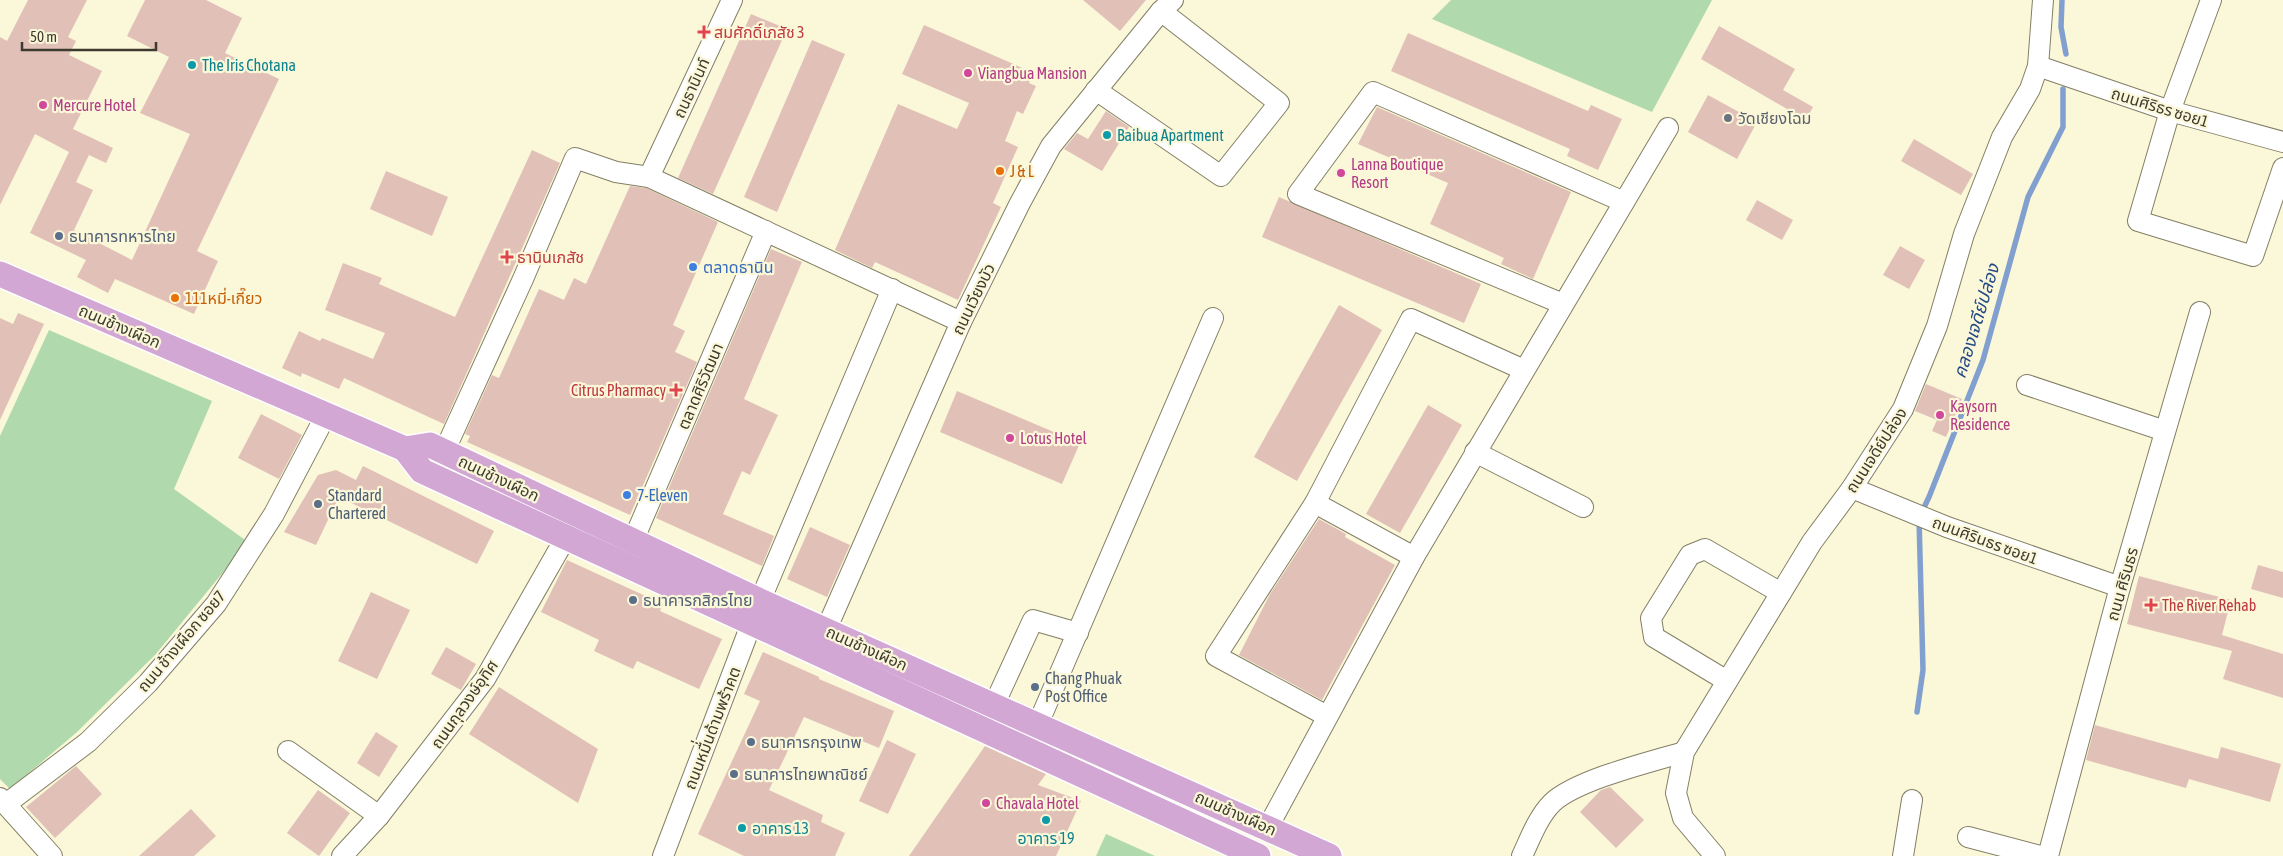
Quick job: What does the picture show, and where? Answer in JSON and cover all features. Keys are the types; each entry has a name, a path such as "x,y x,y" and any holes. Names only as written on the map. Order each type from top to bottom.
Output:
{"main road":[{"name":"ถนนช้างเผือก","path":"1,277 404,449 422,471 566,537 756,612 826,630 1329,856"},
{"name":"ถนนช้างเผือก","path":"404,449 430,445 633,541 756,612 1258,856"}],"street":[{"name":"ถนธานินท์","path":"649,177 732,0"},
{"name":"ถนนเจดีย์ปล่อง","path":"1684,752 1812,542 1852,488 1904,409 1937,326 1964,234 2002,137 2030,88 2038,66 2043,0"},
{"path":"2212,0 2170,111 2138,221 2252,256 2283,168"},
{"path":"1096,90 1221,176 1279,103 1167,5"},
{"name":"ถนนเวียงบัว","path":"826,630 961,322 1020,203 1051,146 1167,5"},
{"name":"ถนนศิริธร ซอย1","path":"2038,66 2170,111 2283,142"},
{"path":"1563,304 1298,194 1374,92 1624,202"},
{"path":"1268,827 1414,557 1668,128"},
{"path":"444,452 523,279 575,158 616,172 649,177 961,322"},
{"name":"ตลาดศิริวัฒนา","path":"633,541 766,231"},
{"name":"ถนนหมื่่นด้ามพร้าคต","path":"664,856 756,612 892,289"},
{"name":"ถนน ศิรินธร","path":"2048,856 2120,587 2200,312"},
{"path":"1038,724 1213,318"},
{"path":"1327,716 1216,656 1315,502 1411,319 1524,370"},
{"path":"2027,385 2165,431"},
{"name":"ถนน ช้างเผือก ซอย7","path":"3,801 94,735 148,683 216,604 274,514 326,415"},
{"path":"1475,452 1583,507"},
{"name":"ถนนศิรินธร ซอย1","path":"1852,488 1931,521 2120,587"},
{"path":"1315,502 1414,557"},
{"name":"ถนนกุลวงษ์อุทิศ","path":"342,856 379,816 485,679 566,537"},
{"path":"1727,681 1654,637 1651,618 1690,555 1705,549 1781,593"},
{"path":"994,705 1033,620 1078,633"},
{"path":"288,750 379,816"},
{"path":"1522,856 1541,817 1552,802 1607,775 1684,752 1676,793 1684,818 1715,856"},
{"path":"1903,856 1912,800"},
{"path":"3,801 52,856"},
{"path":"1968,836 2040,856"}],"green space":[{"path":"1451,0 1712,0 1652,112 1432,19"},
{"path":"49,330 212,401 174,489 248,542 155,655 77,732 10,789 0,779 0,436"},
{"path":"1106,834 1155,856 1096,856"}],"building":[{"path":"28,0 87,0 68,37 76,41 69,55 102,71 73,129 113,148 106,163 89,155 76,182 93,190 74,230 132,260 190,134 140,113 169,57 127,36 145,0 206,0 242,18 225,53 279,79 197,251 218,261 194,314 115,279 108,293 77,277 86,260 30,233 69,152 35,134 0,205 0,37 7,41"},
{"path":"1083,0 1146,0 1120,31"},
{"path":"751,14 787,29 713,194 678,178"},
{"path":"924,25 1034,73 1029,83 1036,86 1023,114 1017,111 1005,141 1018,147 993,203 1001,207 958,300 875,262 872,268 835,250 898,104 957,129 969,103 902,74"},
{"path":"1719,26 1795,69 1783,90 1813,107 1806,120 1701,59"},
{"path":"1408,33 1588,111 1591,105 1622,119 1598,170 1567,156 1570,149 1391,71"},
{"path":"812,40 845,54 777,212 744,197"},
{"path":"1708,95 1757,122 1737,159 1688,132"},
{"path":"1377,107 1571,192 1533,279 1501,264 1504,258 1430,224 1448,183 1358,144"},
{"name":"Baibua Apartment","path":"1106,111 1129,127 1102,171 1064,149 1077,133 1088,139"},
{"path":"1914,139 1973,174 1961,195 1901,161"},
{"path":"532,150 560,163 444,424 344,378 339,389 302,373 301,377 282,368 299,331 320,341 322,338 373,359 385,333 325,310 343,263 382,278 379,284 455,317"},
{"path":"386,171 448,197 432,236 370,209"},
{"path":"630,186 646,188 718,222 673,325 685,331 675,352 697,362 630,515 467,442 470,436 465,434 492,375 499,378 539,289 564,300 574,278 586,284"},
{"path":"1279,197 1481,284 1464,323 1262,237"},
{"path":"1757,200 1793,220 1782,240 1746,220"},
{"path":"1900,246 1925,260 1909,289 1883,275"},
{"path":"771,249 802,262 744,399 778,415 750,475 742,471 723,514 774,536 762,566 656,518"},
{"path":"1339,305 1382,330 1297,481 1254,457"},
{"path":"18,313 44,324 0,420 0,318 13,324"},
{"name":"Kaysorn Residence","path":"1926,384 1962,399 1946,437 1932,431 1937,420 1915,411"},
{"name":"Lotus Hotel","path":"957,391 1080,443 1062,484 940,432"},
{"path":"1428,405 1462,425 1400,533 1366,514"},
{"path":"261,414 302,435 279,479 238,458"},
{"path":"363,466 494,531 477,564 339,497 316,545 284,532 318,475 336,470 356,480"},
{"path":"1319,519 1346,534 1345,537 1395,565 1322,700 1239,655 1270,594"},
{"path":"810,527 850,545 827,597 787,579"},
{"path":"567,560 663,604 660,611 722,639 699,689 637,661 633,669 594,651 599,640 541,612"},
{"path":"2258,565 2283,572 2283,598 2251,589"},
{"path":"2139,576 2231,600 2222,635 2283,654 2283,698 2223,679 2232,651 2127,624"},
{"path":"371,592 410,610 377,679 338,661"},
{"path":"446,647 476,664 461,690 431,674"},
{"path":"763,652 819,677 819,679 894,711 879,748 804,717 769,790 823,815 821,822 845,833 835,856 744,856 698,834 760,701 744,694"},
{"path":"499,687 598,749 578,803 469,734"},
{"path":"2095,725 2218,759 2221,747 2281,764 2270,802 2189,779 2186,788 2086,760"},
{"path":"376,732 398,746 379,777 357,763"},
{"path":"887,740 916,754 888,814 859,801"},
{"name":"Chavala Hotel","path":"985,746 1046,774 1038,785 1081,801 1056,856 909,856"},
{"path":"76,766 102,794 55,838 26,807"},
{"path":"1610,787 1644,820 1616,848 1580,812 1601,790"},
{"path":"318,790 350,813 319,856 287,833"},
{"path":"191,809 216,836 194,856 139,856"}],"waterway":[{"path":"2062,0 2061,27 2066,54"},
{"name":"คลองเจดีย์ปล่อง","path":"1917,712 1923,670 1919,518 1983,360 2028,197 2063,127 2063,89"}],"place":[{"name":"สมศักดิ์เภสัช 3","path":"704,32"},
{"name":"The Iris Chotana","path":"192,65"},
{"name":"Viangbua Mansion","path":"968,73"},
{"name":"Mercure Hotel","path":"43,105"},
{"name":"วัดเชียงโฉม","path":"1728,118"},
{"name":"Baibua Apartment","path":"1107,135"},
{"name":"J & L","path":"1000,171"},
{"name":"Lanna Boutique Resort","path":"1341,173"},
{"name":"ธนาคารทหารไทย","path":"59,236"},
{"name":"ธานินเภสัช","path":"507,257"},
{"name":"ตลาดธานิน","path":"693,267"},
{"name":"111หมี่-เกี๊ยว","path":"175,298"},
{"name":"Citrus Pharmacy","path":"676,390"},
{"name":"Kaysorn Residence","path":"1940,415"},
{"name":"Lotus Hotel","path":"1010,438"},
{"name":"7-Eleven","path":"627,495"},
{"name":"Standard Chartered","path":"318,504"},
{"name":"ธนาคารกสิกรไทย","path":"633,600"},
{"name":"The River Rehab","path":"2151,605"},
{"name":"Chang Phuak Post Office","path":"1035,687"},
{"name":"ธนาคารกรุงเทพ","path":"751,742"},
{"name":"ธนาคารไทยพาณิชย์","path":"734,774"},
{"name":"Chavala Hotel","path":"986,803"},
{"name":"อาคาร 19","path":"1046,820"},
{"name":"อาคาร 13","path":"742,828"}]}
